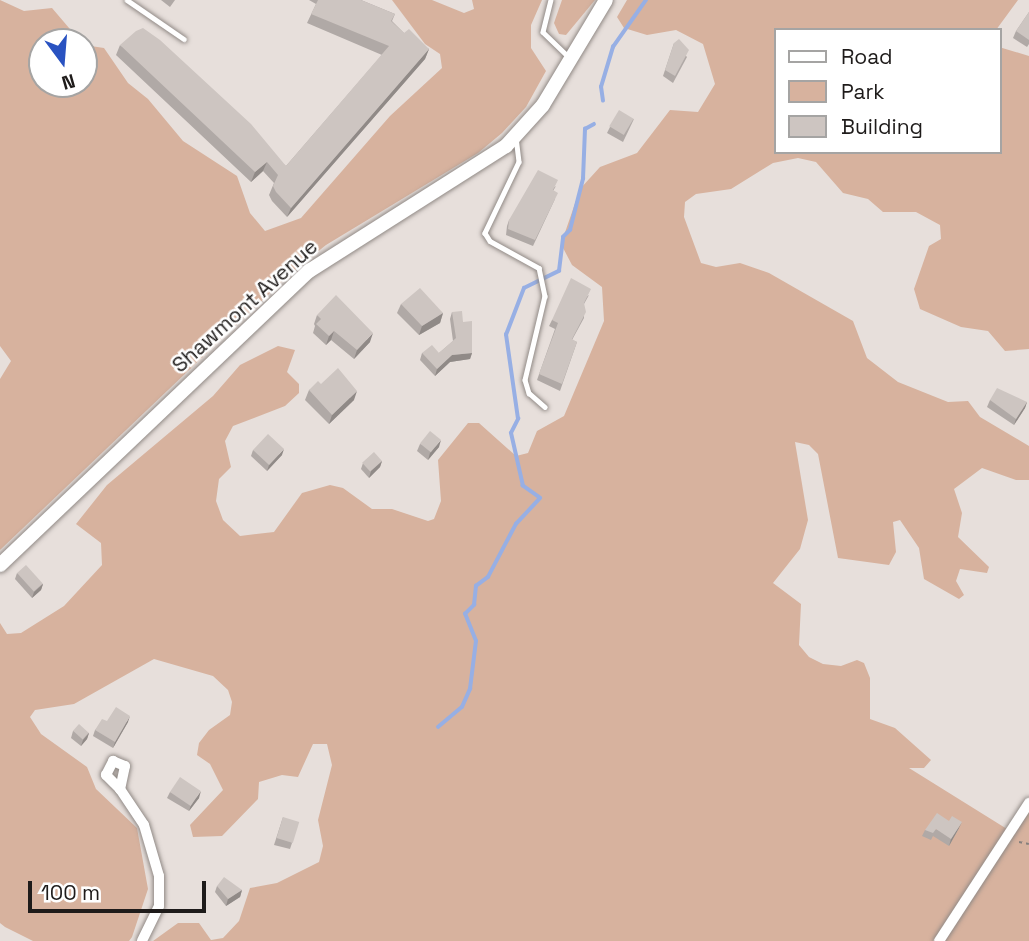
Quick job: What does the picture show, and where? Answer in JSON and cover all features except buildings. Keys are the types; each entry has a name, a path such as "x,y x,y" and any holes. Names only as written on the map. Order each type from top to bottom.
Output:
{"main road":[{"name":"Shawmont Avenue","path":"0,565 309,271 481,165 516,136 570,59 606,0"}],"street":[{"path":"120,789 144,825 159,876 155,920 142,941"},
{"path":"939,941 1029,803"}],"lane":[{"path":"127,0 184,39"},
{"path":"551,0 543,32 570,59"},
{"path":"516,136 519,162 485,233 490,241 539,268 545,288 525,373 529,393 545,407"}],"path":[{"path":"1008,838 1029,845"}],"green space":[{"path":"0,0 24,11 52,8 69,28 28,28 28,98 98,98 98,47 104,48 128,83 148,99 183,141 237,176 250,213 265,231 301,218 390,116 442,68 440,54 425,44 392,0 432,0 464,13 474,9 472,0 542,0 531,25 531,48 546,71 526,107 502,133 478,153 326,245 291,273 0,550 0,379 11,361 0,346"},
{"path":"562,0 595,0 566,35 559,34 554,23"},
{"path":"627,0 1018,0 997,28 774,28 774,154 1001,154 1001,48 1029,56 1029,349 1005,351 988,331 961,327 920,309 914,289 929,246 941,239 940,225 916,212 883,212 868,199 843,193 816,162 798,158 773,163 731,189 696,194 685,202 684,217 701,263 716,267 740,263 769,273 853,321 867,358 898,382 948,402 968,401 980,417 1029,446 1029,480 1016,480 982,468 954,489 962,513 958,537 989,567 987,573 960,569 956,581 964,595 959,599 924,579 919,548 900,520 893,522 896,552 889,565 838,558 818,454 809,445 795,442 808,520 800,549 773,583 801,604 799,645 809,657 823,664 841,666 857,660 864,663 870,678 870,719 895,728 931,760 924,768 909,768 1015,834 1029,812 1029,941 153,941 178,923 199,923 211,940 223,938 239,921 250,888 277,883 319,862 323,846 318,820 332,765 327,744 313,744 298,777 282,775 259,782 258,799 222,836 193,837 190,825 223,790 210,764 197,755 199,743 209,730 230,715 232,702 228,690 213,676 154,659 74,704 35,710 30,717 41,734 87,767 96,789 137,828 148,889 132,937 129,941 33,941 5,927 0,923 0,623 7,634 21,633 64,606 102,565 101,543 76,524 107,485 213,396 240,365 278,346 295,350 287,372 299,384 299,393 285,406 233,426 225,441 231,467 219,479 216,501 223,520 240,536 274,532 302,493 330,485 343,488 372,509 392,509 428,521 434,519 441,501 438,460 468,423 479,423 516,456 528,453 537,431 564,416 604,321 602,287 572,265 561,244 580,189 600,167 637,153 670,110 698,112 715,84 703,44 676,30 647,35 624,28 617,17"}],"waterway":[{"path":"603,101 601,87 613,47 646,0"},
{"path":"438,727 462,707 470,689 476,641 465,614 474,605 476,586 488,577 516,524 540,498 523,486 511,433 518,419 506,335 524,288 559,271 563,237 570,230 583,179 585,129 594,124"}]}
